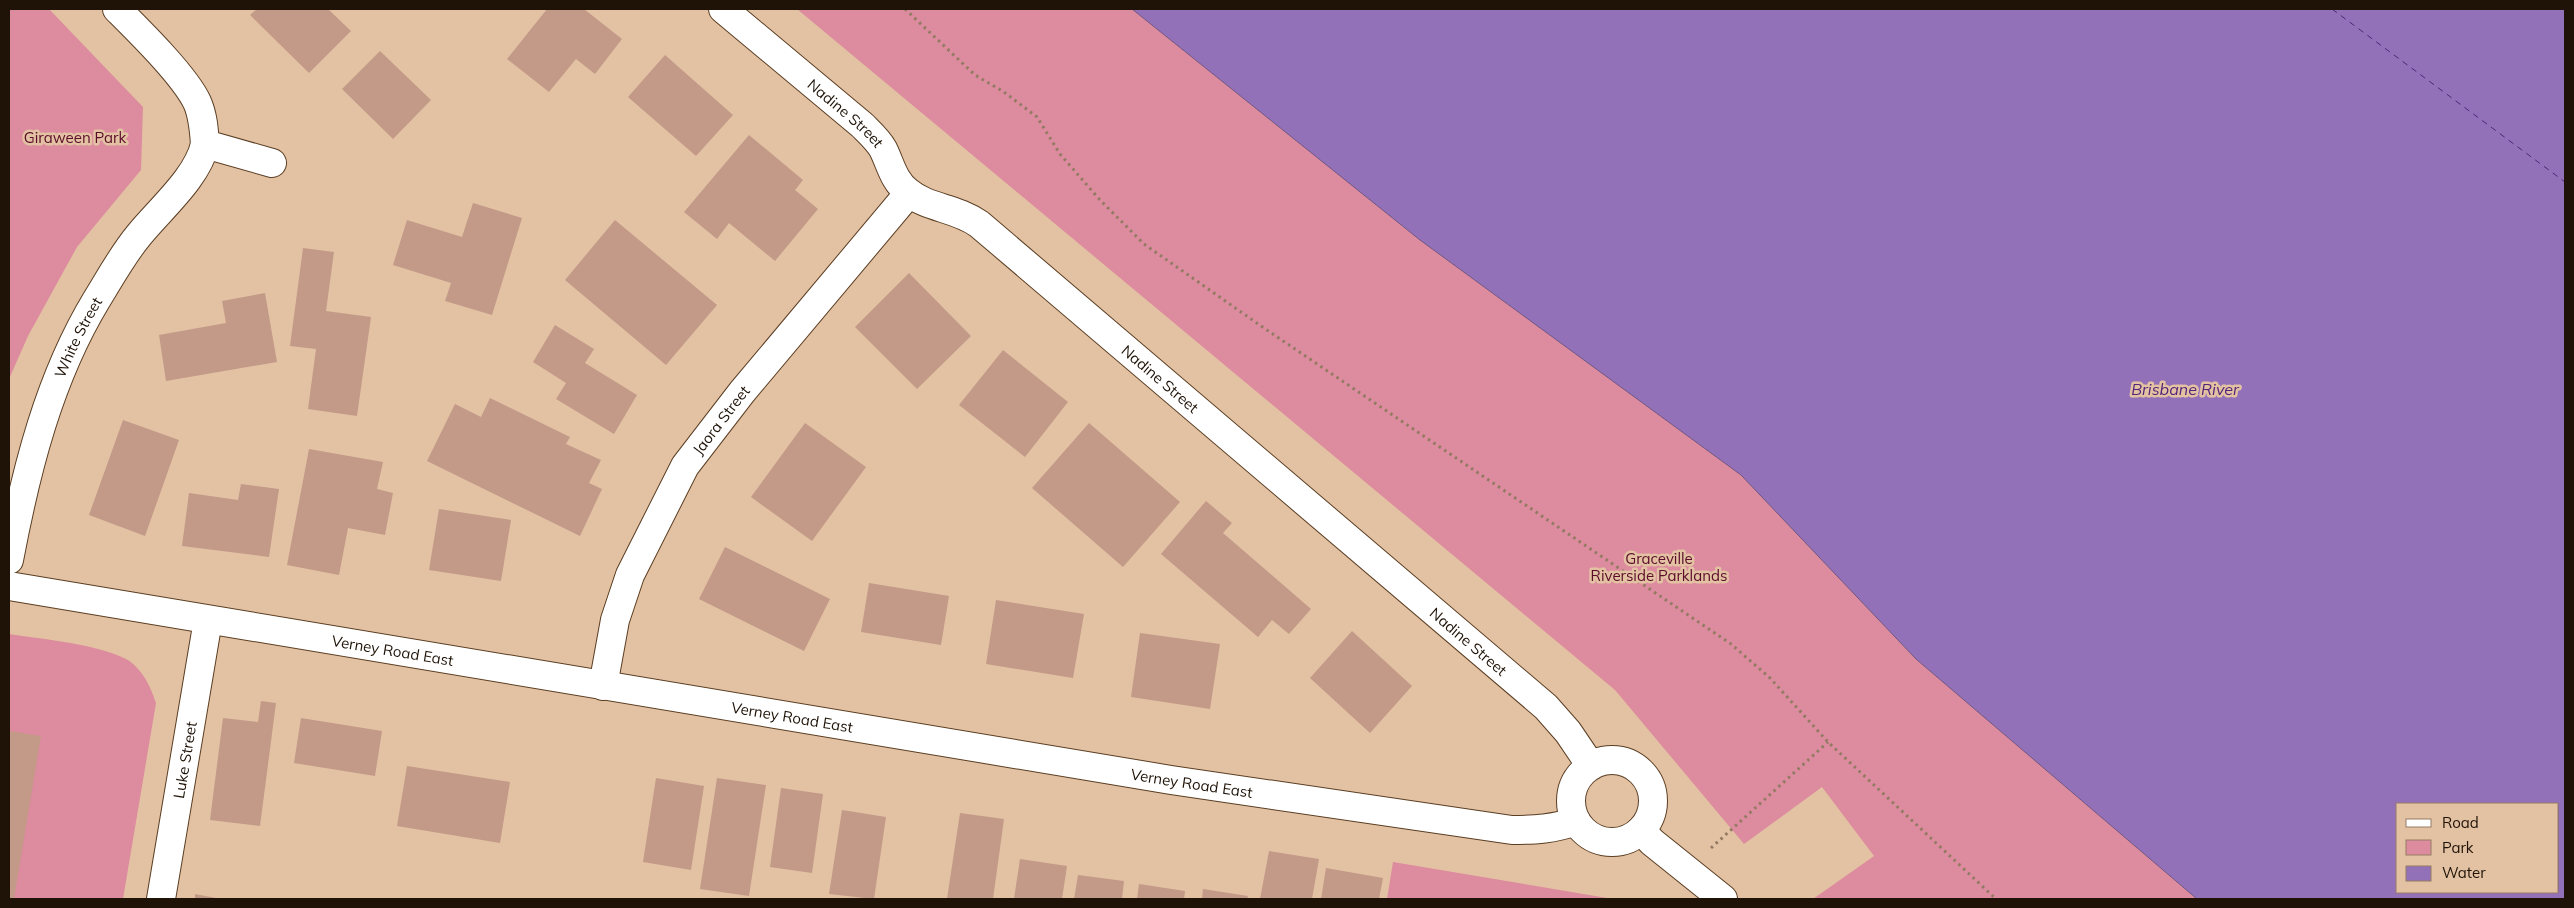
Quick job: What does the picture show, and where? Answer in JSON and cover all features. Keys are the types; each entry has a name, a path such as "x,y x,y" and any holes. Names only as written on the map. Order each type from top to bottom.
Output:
{"street":[{"name":"White Street","path":"9,560 31,459 68,353 96,300 137,237 196,168 205,144 202,118 186,84 116,9"},
{"name":"Nadine Street","path":"723,9 862,125 882,148 895,179 909,193 927,203 959,212 979,224 1546,707 1568,732 1591,766"},
{"path":"205,144 272,163"},
{"name":"Jaora Street","path":"603,686 615,620 630,575 685,466 742,392 909,193"},
{"name":"Verney Road East","path":"9,586 1171,780 1487,826 1540,830 1576,821"},
{"name":"Luke Street","path":"161,899 208,620"},
{"path":"1617,760 1630,764 1648,782 1653,794 1653,807 1649,820 1631,838 1606,841 1583,831 1576,821 1571,796 1574,784 1581,773 1591,766 1604,761 1617,760"},
{"path":"1640,830 1722,899"}],"path":[{"path":"906,9 975,75 1004,92 1037,117 1060,154 1100,200 1144,244 1261,326 1731,644 1770,678 1828,742 1996,899"},
{"path":"1706,852 1828,742"}],"green space":[{"name":"Giraween Park","path":"9,9 49,9 143,107 141,170 77,247 28,336 9,379"},
{"name":"Graceville Riverside Parklands","path":"797,9 1132,9 1420,240 1741,475 1916,659 2197,899 1813,899 1874,856 1822,787 1744,844 1615,690"},
{"path":"9,634 69,643 100,649 114,654 126,659 137,667 151,691 156,703 123,899 9,899"},
{"path":"1393,862 1613,899 1387,899"}],"water":[{"name":"Brisbane River","path":"1132,9 2565,9 2565,899 2197,899 1916,659 1741,475 1420,240"}],"building":[{"path":"257,9 328,9 351,31 309,73 250,15"},
{"path":"547,9 584,9 622,39 595,74 576,59 549,92 507,59"},
{"path":"380,51 431,100 393,139 342,89"},
{"path":"665,55 733,115 696,156 628,97"},
{"path":"749,135 803,180 795,190 818,209 775,261 729,223 717,239 684,212"},
{"path":"473,203 522,218 492,315 445,301 451,283 393,265 407,220 462,237"},
{"path":"615,220 717,305 666,365 565,280"},
{"path":"303,248 334,252 326,311 371,317 357,416 308,409 316,349 290,346"},
{"path":"909,273 971,336 917,389 855,327"},
{"path":"265,293 277,362 166,381 159,335 226,323 222,301"},
{"path":"555,325 594,349 585,363 637,395 614,434 556,399 566,383 533,362"},
{"path":"1003,350 1068,402 1025,457 959,405"},
{"path":"490,398 570,437 566,444 601,460 589,483 602,489 580,536 427,461 455,404 481,417"},
{"path":"123,420 179,440 145,536 89,515"},
{"path":"805,423 866,467 812,541 751,497"},
{"path":"1089,423 1180,502 1123,567 1032,488"},
{"path":"309,449 383,462 377,489 393,493 385,535 348,528 339,575 287,565"},
{"path":"241,484 279,489 269,557 182,546 189,493 238,500"},
{"path":"1206,501 1232,523 1223,533 1311,609 1289,634 1272,620 1258,637 1161,554"},
{"path":"439,509 511,520 501,581 429,570"},
{"path":"725,547 830,599 804,651 699,599"},
{"path":"869,583 949,596 941,645 861,632"},
{"path":"996,600 1084,614 1073,678 986,664"},
{"path":"1352,631 1412,686 1370,733 1310,678"},
{"path":"1140,633 1220,644 1210,709 1131,697"},
{"path":"261,701 276,703 260,826 210,820 223,718 258,722"},
{"path":"301,718 382,731 375,776 294,763"},
{"path":"9,731 41,736 14,899 9,899"},
{"path":"407,766 510,782 500,843 397,826"},
{"path":"656,778 704,786 691,870 643,862"},
{"path":"717,778 766,785 749,896 700,889"},
{"path":"781,788 823,794 812,873 770,867"},
{"path":"842,810 886,817 874,899 829,894"},
{"path":"960,813 1004,819 993,899 947,899"},
{"path":"1269,851 1319,859 1312,899 1260,899"},
{"path":"1020,859 1067,866 1062,899 1014,899"},
{"path":"1326,868 1383,878 1379,899 1321,899"},
{"path":"1078,875 1124,881 1122,899 1074,899"},
{"path":"1139,884 1185,891 1184,899 1137,899"},
{"path":"1203,889 1248,896 1247,899 1202,899"},
{"path":"195,894 216,898 216,899 195,899"}],"ferry route":[{"path":"2332,9 2565,182"}]}
